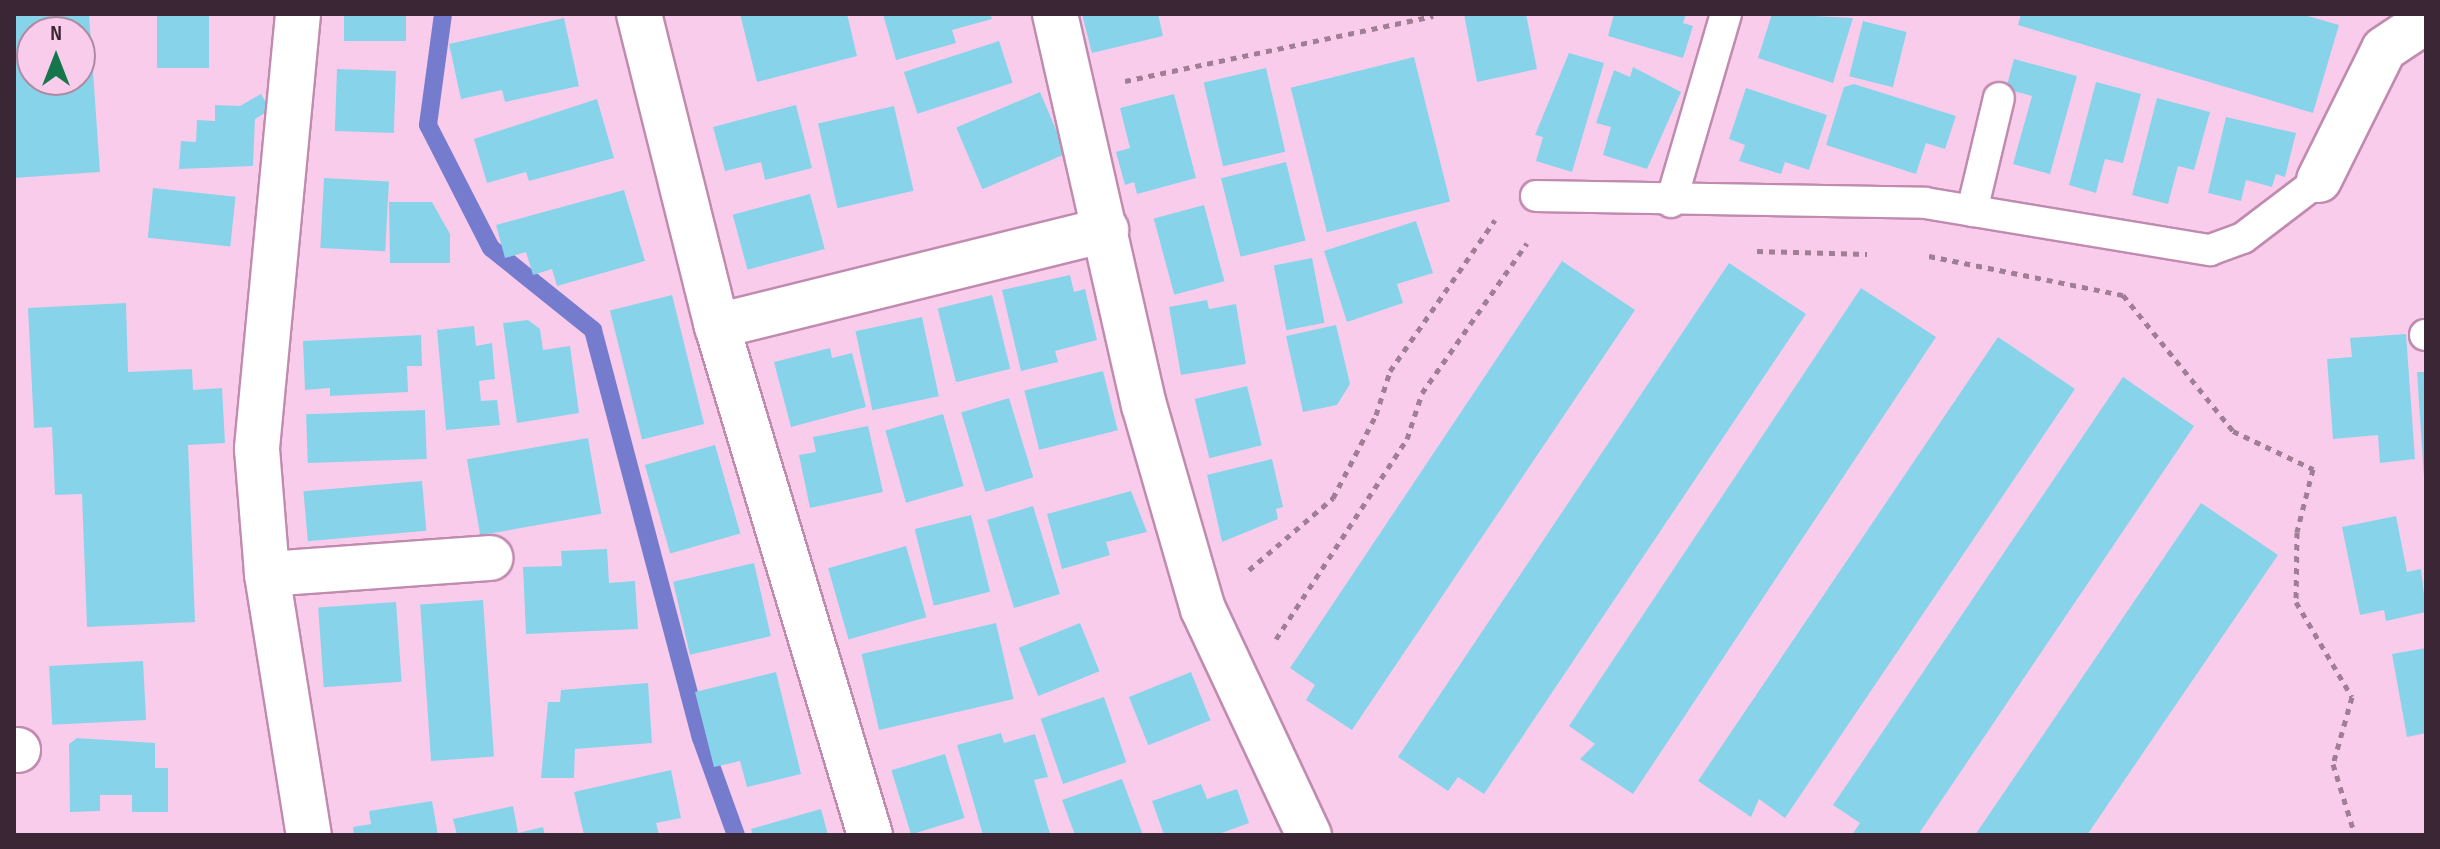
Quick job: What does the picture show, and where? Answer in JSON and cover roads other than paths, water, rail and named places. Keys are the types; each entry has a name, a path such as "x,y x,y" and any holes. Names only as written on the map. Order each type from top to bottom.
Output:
{"street":[{"path":"298,14 257,449 267,574 309,835"},
{"path":"639,14 717,326 870,835"},
{"path":"1055,14 1144,405 1203,609 1309,835"},
{"path":"2319,180 2384,49 2426,21"},
{"path":"717,326 1106,230"},
{"path":"267,574 490,558"}],"lane":[{"path":"1671,202 1726,14"},
{"path":"1972,211 1999,98"},
{"path":"1536,196 1671,202 1925,203 2210,250 2243,238 2319,180"}],"waterway":[{"path":"443,14 428,125 491,248 593,330 701,738 736,835"}]}
